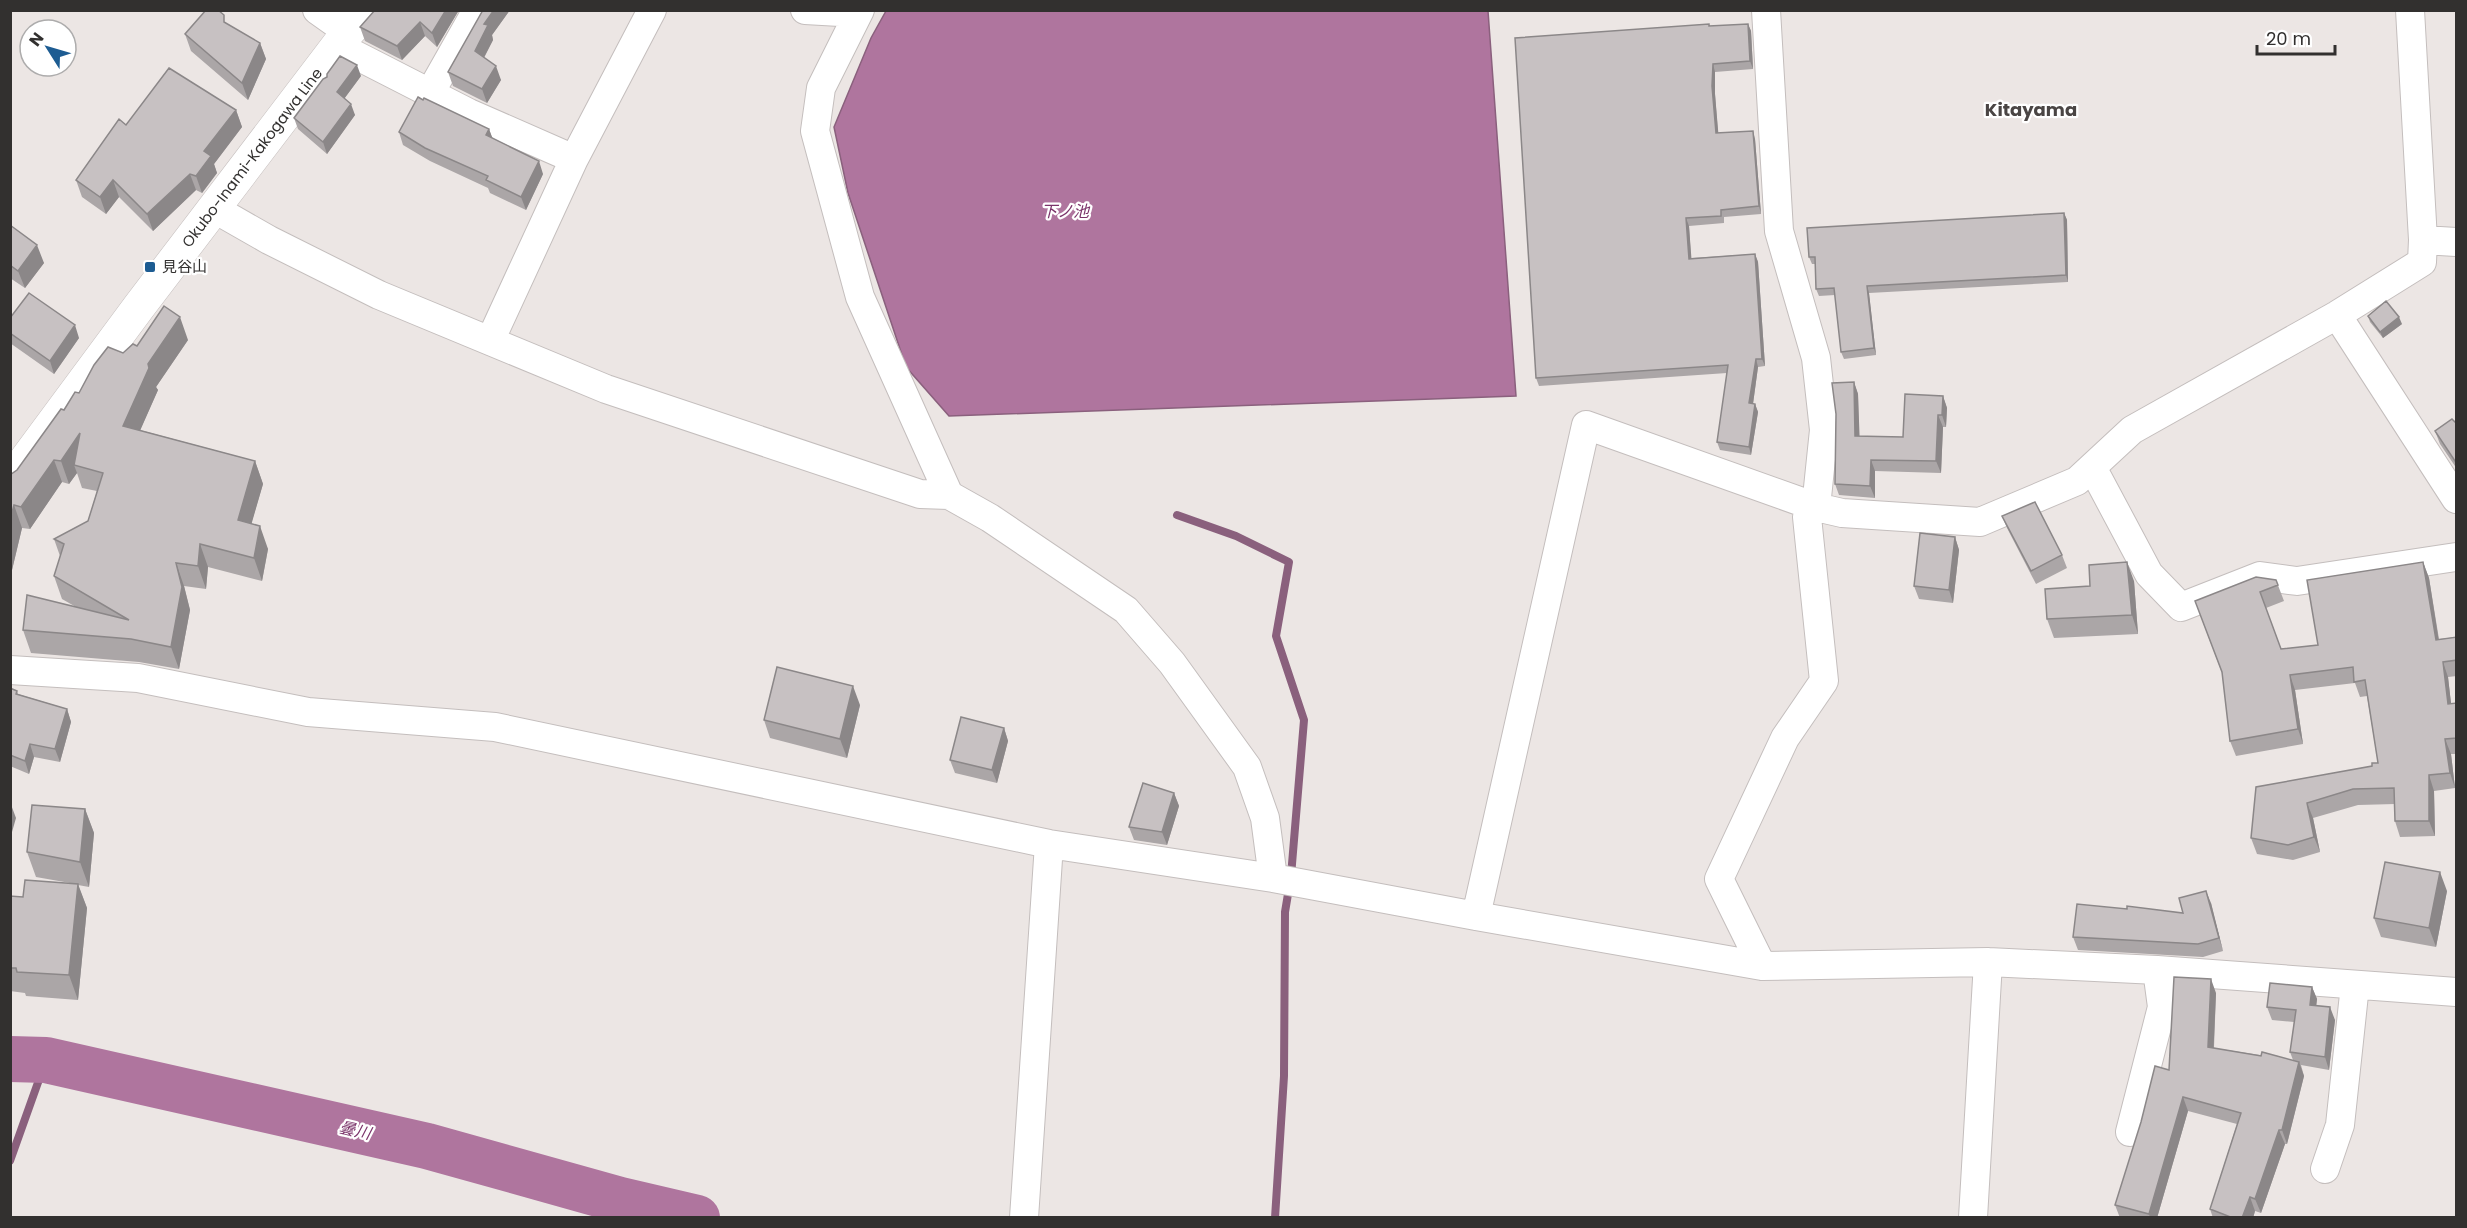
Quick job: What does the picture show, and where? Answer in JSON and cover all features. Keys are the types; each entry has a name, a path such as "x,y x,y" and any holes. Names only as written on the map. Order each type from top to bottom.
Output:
{"main road":[{"name":"Okubo-Inami-Kakogawa Line","path":"10,481 213,208 351,30"}],"street":[{"path":"317,10 351,30 430,93 574,159"},
{"path":"430,93 477,10"},
{"path":"490,341 574,159 652,10"},
{"path":"805,10 859,12 821,88 815,131 860,297 949,495"},
{"path":"1762,966 1719,879 1785,738 1824,681 1807,518 1816,507 1824,430 1816,358 1779,231 1766,10"},
{"path":"1476,916 1586,425 1816,507 1842,513 1980,522 2077,481 2132,430 2337,315 2422,262 2423,240 2410,10"},
{"path":"213,208 269,240 379,295 606,389 920,494 949,495 990,518 1126,610 1172,663 1247,767 1265,818 1273,878"},
{"path":"2423,240 2457,242"},
{"path":"2337,315 2457,499"},
{"path":"2092,467 2149,574 2181,607 2260,576 2297,581 2457,557"},
{"path":"10,669 138,678 308,712 495,727 1049,844 1273,878 1762,966 1988,962 2157,970 2457,992"},
{"path":"1024,1218 1049,844"},
{"path":"1973,1218 1988,962"},
{"path":"2130,1132 2162,1006 2157,970"},
{"path":"2325,1169 2340,1125 2355,984"}],"water":[{"name":"下ノ池","path":"886,11 1488,11 1516,396 949,416 906,367 848,193 834,127 871,38"}],"building":[{"path":"206,10 218,10 224,15 224,22 260,43 242,83 185,34"},
{"path":"375,10 446,10 432,33 420,22 397,46 360,27"},
{"path":"483,10 494,10 484,24 488,25 475,51 496,66 482,89 448,72"},
{"path":"1709,24 1709,26 1748,24 1750,61 1713,64 1712,86 1716,133 1753,131 1759,206 1721,210 1721,216 1686,218 1689,259 1755,254 1762,359 1756,359 1749,403 1755,404 1749,447 1717,442 1728,365 1536,378 1515,38"},
{"path":"340,56 357,65 337,92 351,104 323,142 294,118 323,79 327,77"},
{"path":"169,68 236,110 204,151 211,156 196,176 190,174 147,214 113,180 100,197 76,180 119,119 126,125"},
{"path":"418,97 489,129 486,135 539,161 521,197 486,180 488,176 425,148 399,132"},
{"path":"2064,213 2066,275 1867,286 1874,348 1841,352 1834,288 1816,289 1815,257 1809,257 1807,228"},
{"path":"10,225 37,245 18,271 10,265"},
{"path":"29,293 75,325 50,361 10,333 10,318"},
{"path":"2386,301 2399,317 2380,332 2368,316"},
{"path":"164,306 180,317 148,364 149,368 123,426 255,461 238,520 260,526 254,558 200,544 198,566 176,563 182,587 171,647 131,639 23,630 27,595 129,620 54,576 64,544 54,539 88,521 103,473 74,465 80,433 61,461 54,460 21,507 14,505 10,520 10,475 17,470 61,409 64,410 75,392 79,393 94,365 108,347 123,353 133,344 137,346"},
{"path":"1854,382 1855,436 1903,437 1905,394 1943,396 1942,415 1938,415 1936,461 1871,460 1870,486 1835,484 1836,414 1832,383"},
{"path":"2452,419 2457,424 2457,464 2435,431"},
{"path":"2035,502 2062,555 2031,571 2002,516"},
{"path":"1920,533 1955,537 1949,590 1914,586"},
{"path":"2127,562 2132,615 2047,619 2045,589 2090,586 2089,565"},
{"path":"2423,562 2436,640 2457,637 2457,660 2443,662 2448,704 2457,703 2457,738 2445,739 2450,773 2429,775 2429,821 2395,821 2394,788 2353,789 2307,803 2314,837 2288,845 2251,838 2256,787 2378,763 2365,680 2354,682 2353,667 2290,675 2298,729 2230,741 2222,672 2195,601 2256,577 2276,580 2278,585 2260,592 2281,649 2318,645 2307,580"},
{"path":"777,667 853,686 840,739 764,720"},
{"path":"10,688 17,691 16,694 67,709 55,749 30,744 25,761 10,755"},
{"path":"961,717 1004,728 992,770 950,760"},
{"path":"1143,783 1174,793 1162,832 1129,827"},
{"path":"32,805 85,809 80,862 27,852"},
{"path":"2385,862 2440,872 2429,928 2374,918"},
{"path":"25,880 78,884 69,975 17,972 16,968 10,968 10,896 23,897"},
{"path":"2206,891 2219,938 2198,944 2073,937 2077,904 2127,909 2127,906 2183,913 2179,898"},
{"path":"2174,977 2211,979 2208,1047 2261,1056 2262,1052 2299,1062 2282,1130 2279,1130 2255,1199 2250,1197 2242,1218 2233,1218 2210,1209 2241,1113 2183,1097 2149,1214 2115,1205 2141,1122 2155,1066 2169,1070"},
{"path":"2270,983 2312,987 2310,1005 2330,1007 2325,1057 2290,1052 2296,1010 2267,1007"}],"waterway":[{"path":"1177,515 1236,536 1289,562 1276,636 1304,720 1291,876"},
{"path":"1275,1218 1284,1076 1285,912 1289,888"},
{"name":"曇川","path":"10,1059 46,1060 427,1146 620,1200 697,1218"},
{"path":"10,1161 46,1060"}],"place":[{"name":"見谷山","path":"150,267"}],"district":[{"name":"Kitayama","path":"2031,110"}]}
